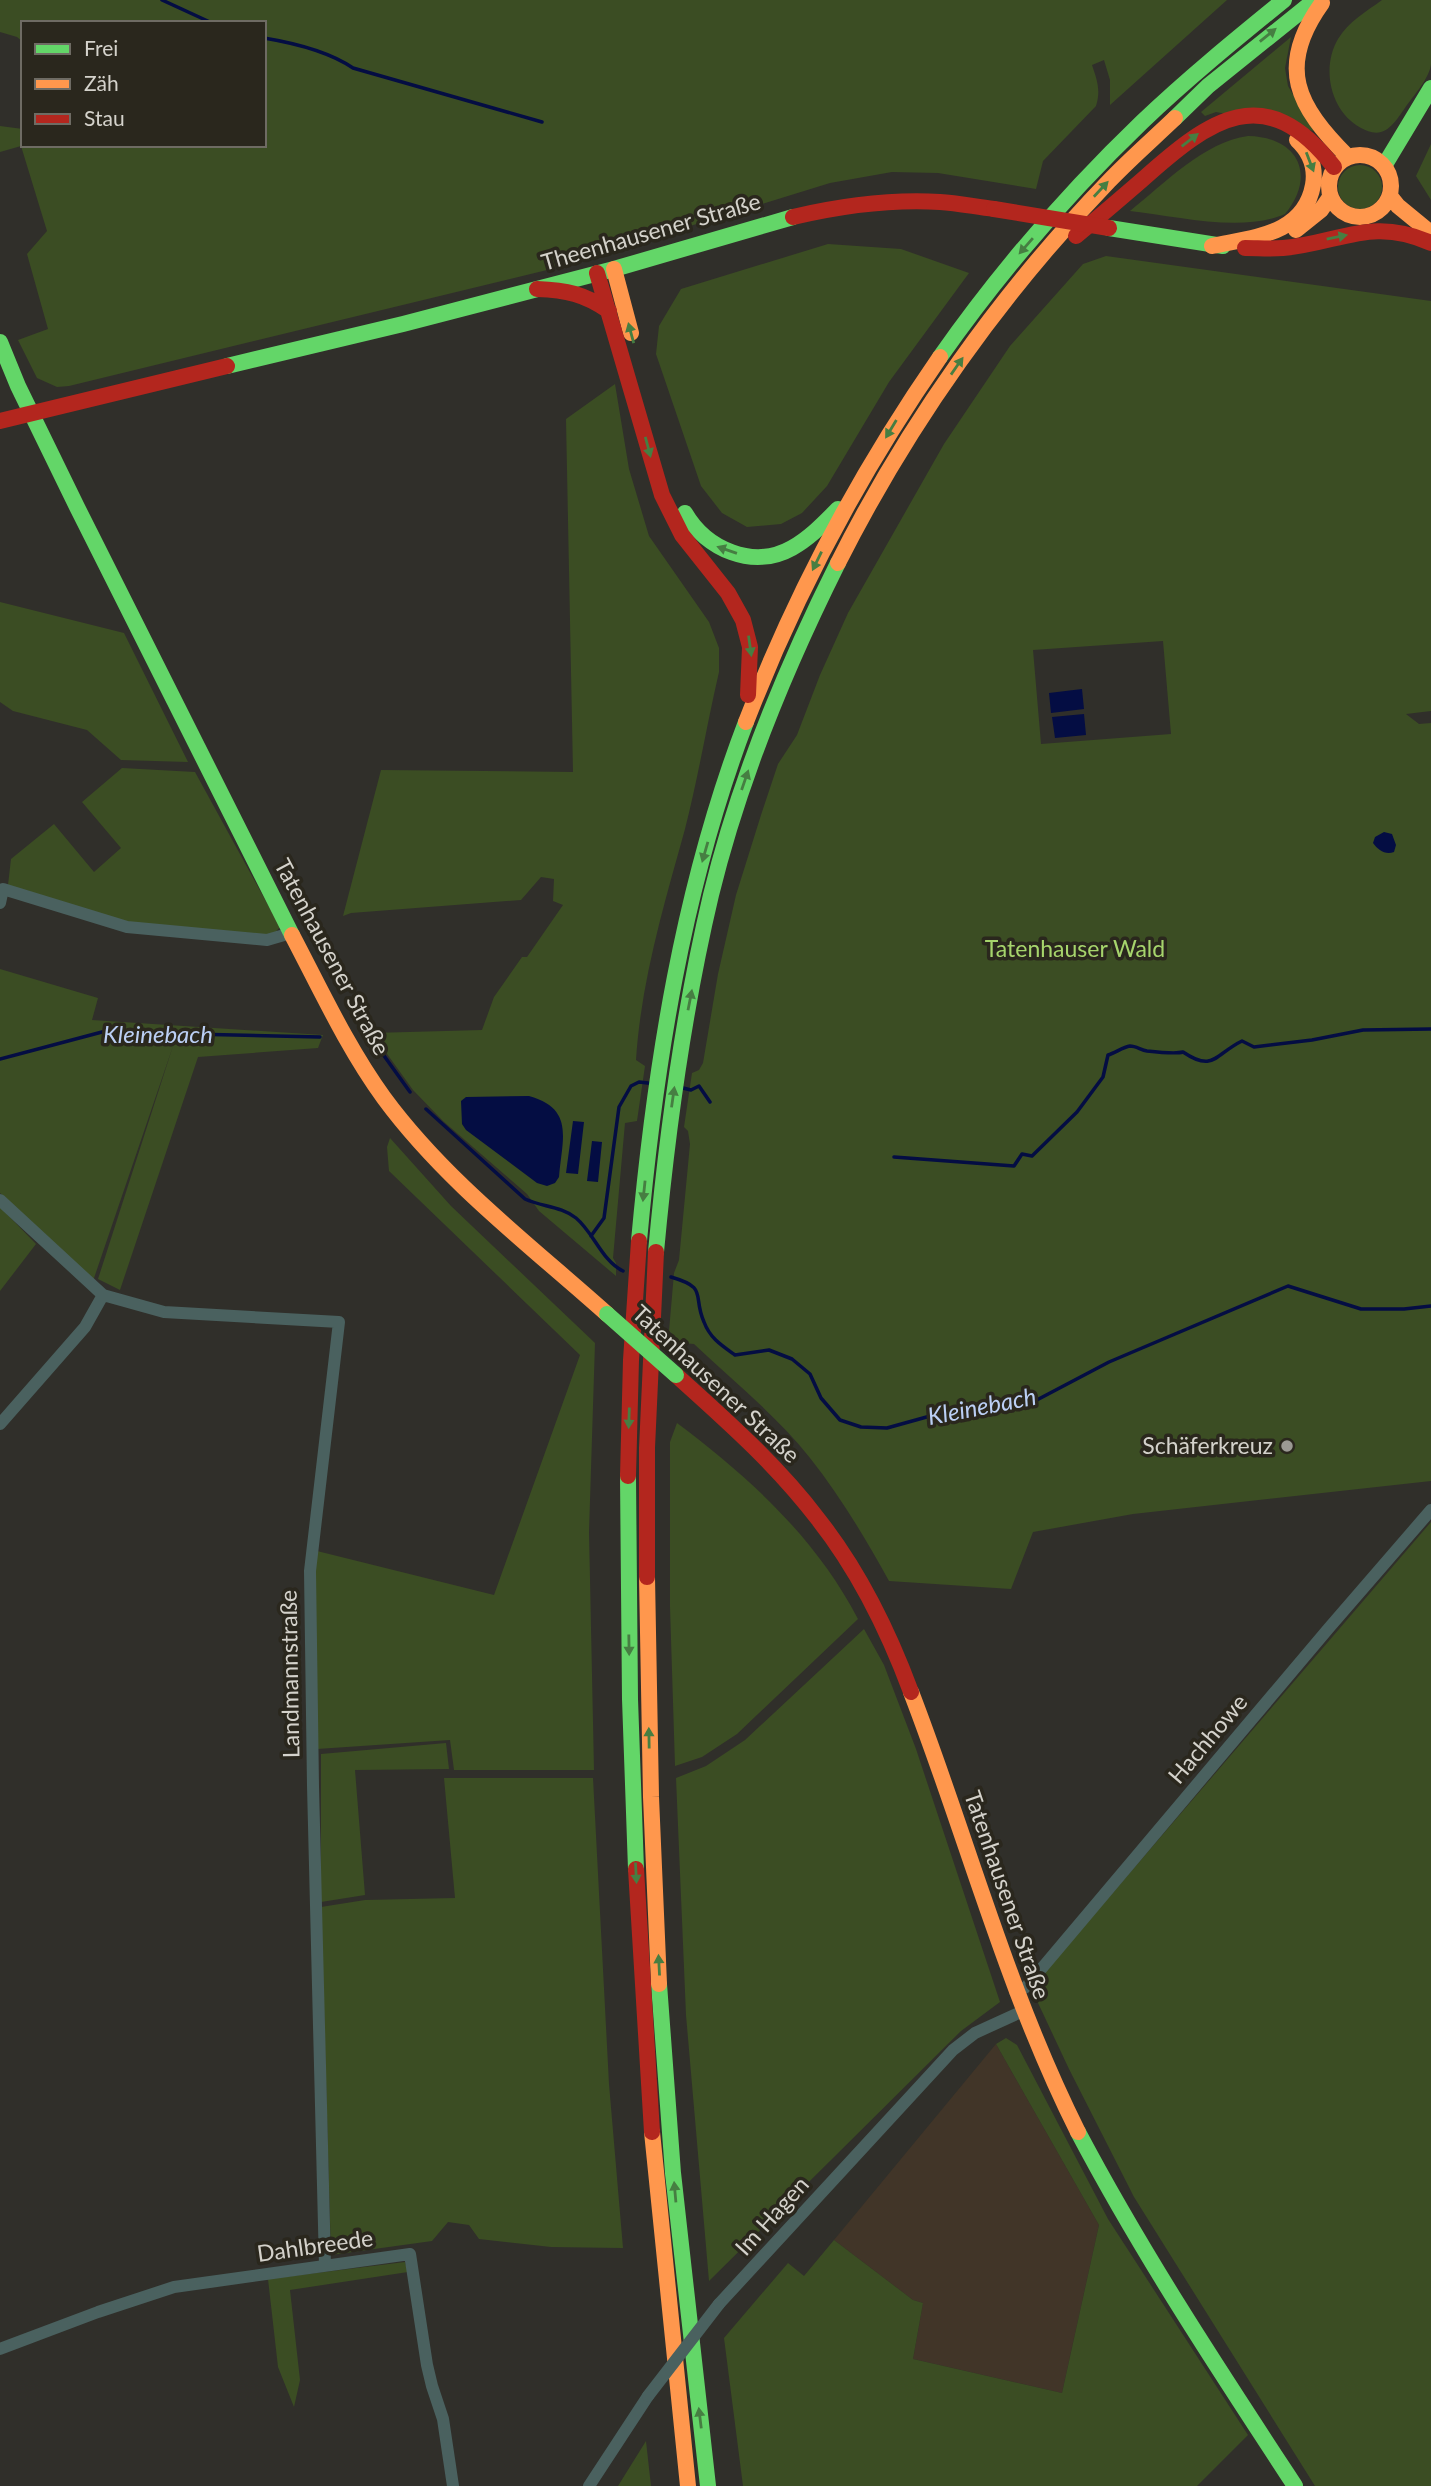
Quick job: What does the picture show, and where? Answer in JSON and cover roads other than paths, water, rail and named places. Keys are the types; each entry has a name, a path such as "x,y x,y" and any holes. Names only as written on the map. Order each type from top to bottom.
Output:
{"main road":[{"path":"688,2486 661,2234 649,2085 632,1793 628,1447 633,1316 651,1123 698,876 739,740 816,562 848,500 943,350 1055,211 1153,112 1284,0"},
{"path":"708,2486 678,2231 664,2067 650,1791 646,1557 650,1345 659,1220 677,1067 711,897 759,740 797,647 843,549 885,475 936,396 1007,296 1100,189 1168,122 1230,67 1315,0"},
{"path":"1324,0 1298,42 1295,74 1305,104 1335,145 1348,157"},
{"path":"1378,161 1382,149 1427,95"},
{"path":"1007,296 1191,139 1219,123 1256,114 1285,121 1312,139 1334,167"},
{"path":"1212,246 1280,230 1298,218 1313,188 1313,164 1301,143 1281,129 1236,118"},
{"path":"1378,212 1390,196 1391,186 1389,175 1378,161 1360,155 1348,157 1334,167 1328,187 1330,197 1340,211 1359,218 1378,212 1390,215 1431,242"},
{"path":"1390,196 1431,233"},
{"name":"Theenhausener Straße","path":"0,421 230,367 537,289 614,269 769,222 828,209 900,202 940,202 1212,246 1245,248 1281,240 1291,234 1321,209 1330,197"},
{"name":"Theenhausener Straße","path":"1291,234 1308,229 1340,211"},
{"path":"1245,248 1284,248 1362,232 1390,230 1431,242"},
{"path":"614,269 675,492 687,519 702,536 715,546 730,552 767,557 788,550 805,540 848,500"},
{"path":"597,273 659,488 673,521 686,542 731,595 742,614 750,641 752,666 739,740"},
{"path":"537,289 573,290 589,296 609,311"},
{"name":"Tatenhausener Straße","path":"0,342 31,414 342,1033 367,1073 399,1117 452,1174 747,1439 800,1494 838,1545 877,1614 914,1693 1015,1992 1052,2079 1131,2230 1296,2486"}],"street":[{"path":"0,903 3,889 127,927 267,940 292,933"},
{"name":"Landmannstraße","path":"0,1200 103,1295 164,1312 339,1322 310,1571 325,2265"},
{"path":"0,1424 85,1327 103,1295"},
{"name":"Hachhowe","path":"1015,1992 1026,1987 1431,1510"},
{"name":"Im Hagen","path":"589,2486 648,2396 719,2304 953,2050 975,2033 1023,2011"},
{"name":"Dahlbreede","path":"0,2349 174,2287 410,2254 427,2365 443,2419 453,2486"}],"waterway":[{"path":"162,0 208,21"},
{"path":"266,38 310,49 353,68 542,122"},
{"path":"894,1157 1014,1166 1022,1154 1032,1156 1077,1112 1103,1077 1108,1055 1127,1047 1155,1052 1183,1052 1201,1061 1208,1061 1242,1041 1254,1047 1363,1030 1431,1029"},
{"name":"Kleinebach","path":"0,1059 102,1032 320,1037"},
{"name":"Kleinebach","path":"372,1039 410,1092"},
{"path":"591,1236 604,1218 619,1107 631,1086 639,1082 648,1083"},
{"path":"683,1088 691,1090 699,1086 710,1102"},
{"name":"Kleinebach","path":"426,1109 525,1199 564,1211 576,1218 609,1261 623,1271"},
{"name":"Kleinebach","path":"671,1277 695,1289 709,1332 735,1355 769,1350 792,1359 810,1374 821,1398 840,1420 861,1427 887,1428 959,1408 996,1401 1013,1399 1033,1402 1109,1362 1288,1286 1361,1309 1431,1306"}],"place":[{"name":"Schäferkreuz","path":"1287,1446"}],"park label":[{"name":"Tatenhauser Wald","path":"1075,949"}]}
